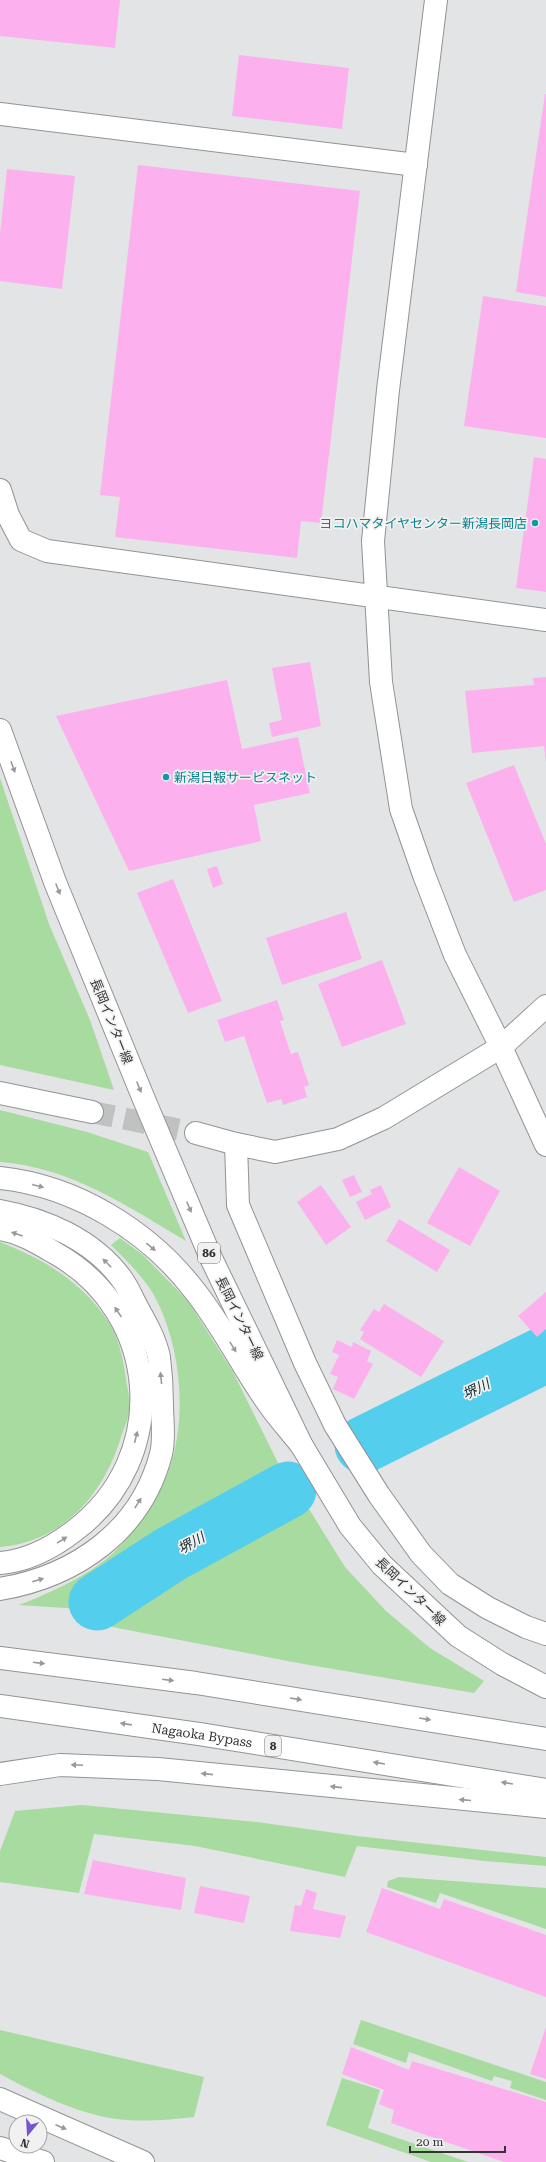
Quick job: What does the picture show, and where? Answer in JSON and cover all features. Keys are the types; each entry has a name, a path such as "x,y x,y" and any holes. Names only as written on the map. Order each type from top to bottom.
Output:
{"main road":[{"path":"436,0 388,390 373,541 381,682 402,809 424,875 455,955 501,1047 546,1146"},
{"path":"0,114 416,165"},
{"path":"0,490 8,515 22,540 47,551 377,598 546,620"},
{"name":"長岡インター線","path":"0,730 55,882 143,1097 211,1258 302,1446 350,1526 382,1565 458,1636 502,1664 546,1687"},
{"path":"196,1132 236,1144 275,1152 338,1139 384,1118 501,1047 546,1006"},
{"path":"0,1093 92,1112"},
{"path":"236,1144 238,1205 308,1370 335,1425 379,1495 421,1554 450,1584 488,1608 526,1627 546,1634"},
{"path":"0,1178 50,1188 92,1204 129,1229 163,1256 194,1289 270,1406 302,1446"},
{"path":"0,1211 32,1218 68,1233 98,1254 121,1278 150,1330 158,1356 162,1383 162,1452 149,1487 113,1538 79,1562 48,1577 0,1589"},
{"path":"0,1229 31,1239 64,1257 86,1274 104,1291 122,1318 133,1344 140,1366 142,1396 138,1427 132,1452 122,1478 107,1498 86,1522 64,1539 40,1553 0,1563"},
{"path":"0,1658 196,1684 546,1739"},
{"name":"Nagaoka Bypass","path":"0,1706 207,1735 546,1790"},
{"path":"0,1774 60,1764 158,1768 546,1807"},
{"path":"0,2099 143,2162"},
{"path":"0,2148 43,2162"}],"green space":[{"path":"0,778 49,924 90,1020 114,1090 0,1065"},
{"path":"0,1110 87,1132 148,1152 186,1241 120,1202 74,1180 26,1165 0,1162"},
{"path":"120,1238 143,1255 188,1301 233,1372 288,1483 163,1553 93,1597 81,1609 19,1605 44,1595 85,1574 118,1548 141,1521 161,1488 170,1467 179,1426 180,1405 179,1383 172,1340 153,1293 137,1272 111,1245"},
{"path":"0,1242 31,1256 60,1273 86,1294 108,1321 119,1345 125,1372 130,1408 128,1419 114,1458 104,1478 92,1496 78,1512 43,1536 23,1543 0,1547"},
{"path":"295,1491 304,1501 345,1567 386,1611 430,1648 484,1681 474,1693 298,1663 102,1625 93,1617 99,1607 174,1558"},
{"path":"82,1805 257,1822 357,1836 546,1857 546,1866 485,1861 357,1846 345,1877 195,1846 94,1834 79,1893 0,1882 0,1851 15,1811"},
{"path":"399,1877 546,1888 546,1929 440,1893 436,1903 387,1887 388,1881"},
{"path":"361,2020 546,2082 546,2100 510,2088 512,2081 494,2076 492,2081 409,2052 406,2063 353,2044"},
{"path":"0,2030 204,2077 194,2117 156,2120 117,2119 87,2113 57,2102 0,2074"},
{"path":"342,2078 380,2090 368,2128 468,2162 431,2162 326,2125"}],"building":[{"path":"0,0 120,0 115,48 0,36"},
{"path":"239,55 349,68 342,129 232,116"},
{"path":"546,94 546,297 516,292"},
{"path":"138,165 360,191 321,523 301,521 297,558 115,537 120,497 100,495"},
{"path":"7,169 75,176 62,289 0,281 0,233"},
{"path":"483,296 546,306 546,438 464,426"},
{"name":"ヨコハマタイヤセンター新潟長岡店","path":"534,457 546,459 546,592 516,588"},
{"path":"310,662 321,726 272,737 269,723 282,720 272,668"},
{"path":"546,677 546,762 544,746 472,753 465,691 534,685 533,678"},
{"name":"新潟日報サービスネット","path":"227,680 242,749 298,737 310,793 254,805 261,841 129,871 56,716"},
{"path":"514,765 546,844 546,890 514,902 466,783"},
{"path":"217,866 223,884 213,888 207,869"},
{"path":"173,879 222,1001 188,1013 137,893"},
{"path":"346,912 362,959 282,985 266,938"},
{"path":"382,960 406,1024 342,1047 318,984"},
{"path":"277,1000 284,1020 280,1021 291,1054 298,1052 309,1085 304,1087 307,1097 283,1105 281,1099 267,1103 244,1036 225,1042 217,1020"},
{"path":"459,1167 500,1191 470,1246 427,1223"},
{"path":"354,1175 362,1192 350,1197 342,1180"},
{"path":"321,1185 351,1227 326,1245 297,1202"},
{"path":"381,1185 391,1207 365,1220 356,1202 372,1194 370,1190"},
{"path":"399,1219 450,1250 437,1272 386,1241"},
{"path":"546,1292 546,1329 537,1337 518,1316"},
{"path":"384,1304 444,1341 421,1377 360,1339 364,1332 360,1330 374,1309 379,1312"},
{"path":"337,1340 352,1347 353,1342 371,1351 367,1361 373,1364 354,1399 333,1389 338,1377 330,1374 339,1355 332,1352"},
{"path":"93,1860 186,1878 181,1910 84,1894"},
{"path":"200,1886 250,1896 244,1923 194,1913"},
{"path":"382,1888 440,1909 444,1899 546,1935 546,1997 366,1932"},
{"path":"306,1889 317,1893 313,1909 346,1916 340,1938 290,1931 295,1905 301,1906"},
{"path":"546,2027 546,2079 530,2074"},
{"path":"351,2047 409,2070 412,2061 546,2102 546,2162 504,2162 391,2123 394,2110 379,2104 384,2090 342,2074"}],"waterway":[{"name":"堺川","path":"363,1445 546,1354"},
{"name":"堺川","path":"97,1602 171,1554 288,1490"}],"tunnel":[{"path":"92,1112 196,1133"}],"place":[{"name":"ヨコハマタイヤセンター新潟長岡店","path":"535,523"},
{"name":"新潟日報サービスネット","path":"166,777"}]}
